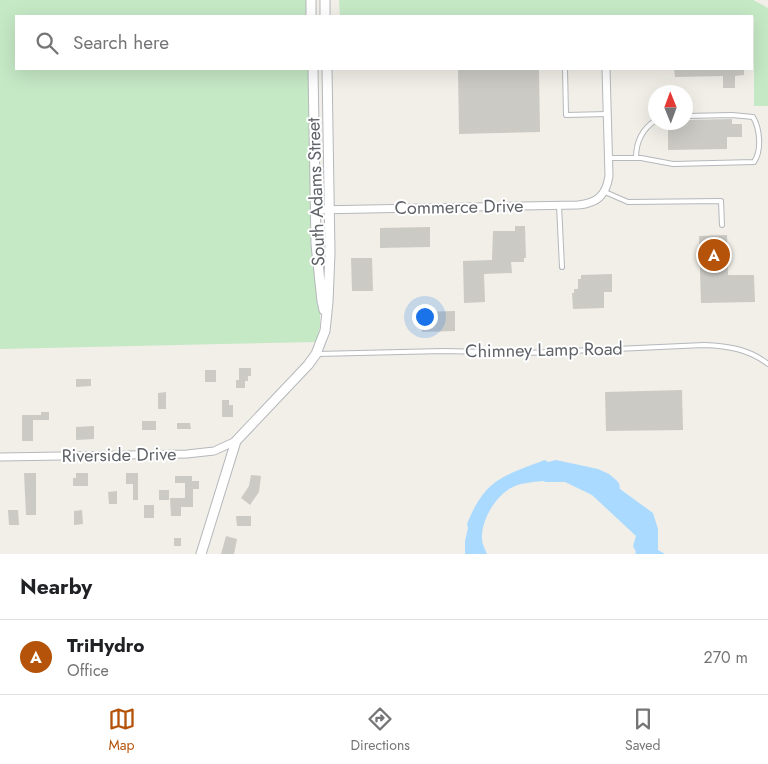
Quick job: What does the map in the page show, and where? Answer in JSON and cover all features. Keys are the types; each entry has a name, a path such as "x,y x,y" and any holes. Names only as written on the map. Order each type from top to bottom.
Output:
{"street":[{"path":"311,0 312,15"},
{"path":"325,0 325,15"},
{"name":"South Adams Street","path":"313,70 317,256 322,301 326,315"},
{"name":"South Adams Street","path":"236,441 297,378 316,354 324,331 330,253 327,70"},
{"path":"603,194 609,176 606,70"},
{"name":"Commerce Drive","path":"316,210 587,204 603,194"},
{"path":"201,554 236,441"},
{"name":"Riverside Drive","path":"0,457 187,454 214,451 236,441"}],"lane":[{"path":"565,70 566,115 608,114"},
{"path":"609,158 636,158 673,164 754,162 759,152 757,125 753,117 732,114 693,116"},
{"path":"636,158 638,143 644,130 648,127"},
{"path":"603,194 628,202 721,201 722,225"},
{"path":"559,205 562,267"},
{"name":"Chimney Lamp Road","path":"316,354 443,351 547,352 704,345 743,350 768,364"}],"green space":[{"path":"0,0 308,0 308,15 15,15 15,70 309,70 320,304 320,327 316,342 0,349"},
{"path":"339,0 753,0 768,8 768,106 754,106 753,15 340,15"}],"water":[{"path":"545,460 548,462 556,460 598,469 609,474 619,483 620,489 653,513 658,529 658,550 665,554 635,554 633,546 636,536 592,495 565,482 543,481 517,485 503,493 489,511 482,532 482,541 487,554 465,554 467,524 485,492 500,479"}],"building":[{"path":"458,70 539,70 540,132 459,134"},
{"path":"674,70 744,70 744,75 735,76 735,88 723,88 723,76 675,77"},
{"path":"732,119 732,124 742,124 742,137 727,137 727,149 668,150 668,130 693,130 693,120"},
{"path":"515,226 525,226 526,258 524,258 524,262 511,262 512,273 484,274 485,302 464,303 463,261 492,260 493,231 515,231"},
{"path":"430,227 430,247 380,248 380,228"},
{"path":"727,235 728,275 754,275 755,302 701,303 699,236"},
{"path":"351,258 372,258 373,291 352,291"},
{"path":"612,274 612,292 604,292 604,308 573,309 572,293 574,293 574,289 578,289 578,279 581,279 581,275"},
{"path":"455,311 455,331 422,332 421,312"},
{"path":"239,368 251,368 251,376 248,376 248,381 245,381 245,388 236,388 236,380 239,380"},
{"path":"205,370 216,370 216,382 205,382"},
{"path":"76,379 91,379 91,386 76,387"},
{"path":"682,390 683,430 606,431 605,392"},
{"path":"166,392 166,409 158,409 158,393"},
{"path":"222,400 229,400 229,405 233,405 233,417 222,417"},
{"path":"41,412 49,412 49,420 33,420 33,441 22,441 22,415 41,415"},
{"path":"142,421 156,421 156,430 142,430"},
{"path":"177,423 190,423 191,429 177,429"},
{"path":"94,426 94,439 76,440 76,427"},
{"path":"24,473 36,473 36,515 26,515"},
{"path":"76,473 88,473 88,486 73,486 73,478 76,478"},
{"path":"126,473 138,473 138,500 133,500 133,484 126,484"},
{"path":"251,475 261,476 259,492 250,505 241,498 249,486"},
{"path":"175,476 192,476 192,481 199,481 199,489 193,489 193,507 181,507 181,516 171,516 170,498 185,498 185,483 175,483"},
{"path":"159,490 169,490 169,500 159,500"},
{"path":"117,491 117,504 109,504 108,492"},
{"path":"144,505 154,505 154,518 144,518"},
{"path":"8,510 18,510 19,525 9,525"},
{"path":"82,510 83,524 74,525 74,511"},
{"path":"236,516 251,516 251,526 237,526"},
{"path":"226,536 237,539 234,554 221,554"},
{"path":"174,538 181,538 181,546 174,546"}],"place":[{"name":"TriHydro","path":"714,255"}]}
